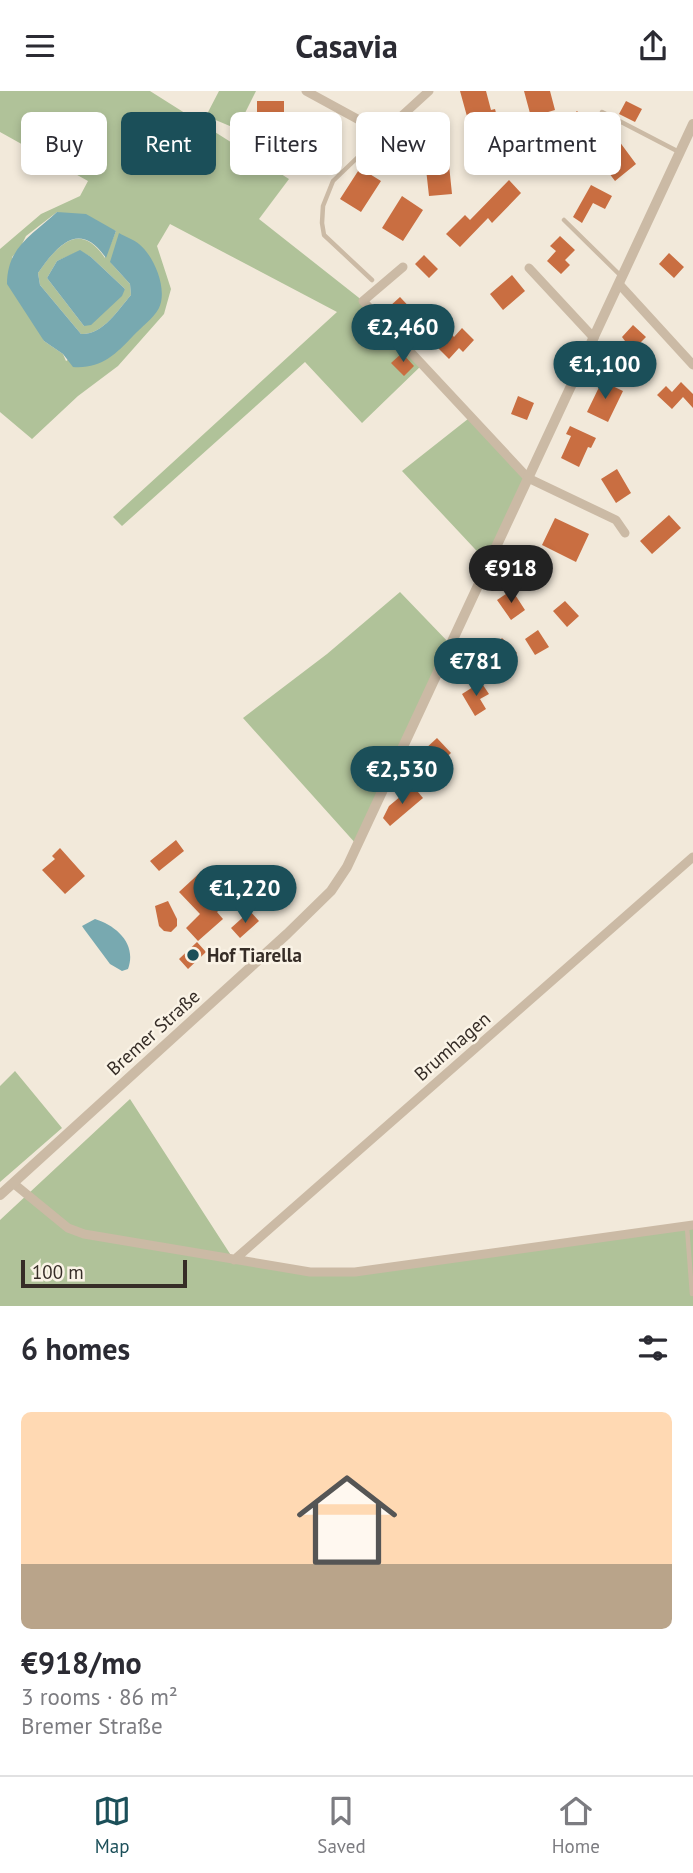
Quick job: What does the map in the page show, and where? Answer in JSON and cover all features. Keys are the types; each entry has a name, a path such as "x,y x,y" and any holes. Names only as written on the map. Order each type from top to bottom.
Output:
{"street":[{"path":"306,91 356,118"},
{"path":"406,112 429,91"},
{"name":"Bremer Straße","path":"0,1195 287,934 331,891 347,867 692,129"},
{"path":"403,267 363,301 528,478 616,520 625,533"},
{"path":"529,268 594,338"},
{"path":"621,281 693,365"},
{"name":"Brumhagen","path":"234,1260 693,857"},
{"path":"13,1184 68,1228 84,1234 310,1272 355,1272 690,1225"}],"lane":[{"path":"621,122 680,153"},
{"path":"356,159 333,181 325,198 322,223 324,235 372,280"},
{"path":"564,220 621,281"},
{"path":"690,1225 692,1294"}],"green space":[{"path":"0,91 150,91 183,112 121,112 121,175 216,175 216,133 230,142 230,175 283,175 289,179 259,219 363,301 423,364 362,423 305,362 122,526 113,517 337,312 170,224 157,246 171,289 164,314 118,366 78,396 32,439 0,412 0,249 41,214 80,196 88,181 77,175 107,175 107,112 21,112 21,144 0,132","holes":["57,212 116,231 105,258 87,240 69,241 61,246 38,273 40,285 81,334 103,326 131,295 130,284 110,262 159,307 66,361 63,354 44,341 12,257 26,236","80,251 91,257 125,289 84,326 47,278 57,261"]},
{"path":"219,91 256,91 246,112 230,112 230,126 216,120 216,112 208,112"},
{"path":"473,415 528,478 488,563 402,471"},
{"path":"400,592 451,645 357,845 243,718 327,654"},
{"path":"15,1071 62,1128 0,1182 0,1086"},
{"path":"130,1099 234,1260 331,1273 693,1225 693,1306 0,1306 0,1220"}],"water":[{"path":"57,212 86,214 116,231 106,258 87,240 78,238 61,245 38,273 40,285 81,334 103,326 131,295 130,284 110,262 119,233 145,249 161,283 161,300 154,315 113,355 92,366 73,367 63,354 44,341 7,284 8,271 17,250"},
{"path":"80,250 125,289 122,296 91,325 84,326 47,278 57,261"},
{"path":"95,919 111,926 123,937 130,952 128,969 122,971 110,964 82,926"}],"building":[{"path":"460,91 486,91 491,110 495,109 496,112 466,112"},
{"path":"524,91 550,91 555,110 530,112"},
{"path":"257,101 284,101 284,112 257,112"},
{"path":"626,101 642,109 635,122 620,112"},
{"path":"621,144 636,164 615,181 610,175 621,175"},
{"path":"356,174 371,175 381,181 361,212 340,199"},
{"path":"450,174 452,194 429,196 427,175"},
{"path":"509,180 521,193 492,223 488,218 460,247 446,234 465,215 470,220"},
{"path":"591,185 612,196 605,209 593,203 582,223 573,217"},
{"path":"402,196 423,210 403,241 382,228"},
{"path":"560,236 575,250 565,260 570,265 561,274 547,261 556,251 550,246"},
{"path":"669,253 684,267 674,278 659,264"},
{"path":"424,255 438,269 429,278 415,264"},
{"path":"512,275 525,291 503,310 490,294"},
{"path":"400,297 416,314 405,324 389,307"},
{"path":"633,325 646,337 635,348 639,352 628,364 615,351 625,341 622,337"},
{"path":"446,328 454,337 462,328 474,340 463,352 459,348 449,359 432,342"},
{"path":"402,353 414,366 404,376 391,363"},
{"path":"602,381 623,391 608,422 587,412"},
{"path":"681,382 693,394 693,408 683,397 672,409 657,395 666,386 672,392"},
{"path":"518,396 534,403 527,420 511,414"},
{"path":"570,426 596,438 591,448 588,447 579,467 561,458 571,436 566,434"},
{"path":"617,469 631,493 616,503 601,479"},
{"path":"669,515 681,528 652,554 640,541"},
{"path":"555,518 589,534 576,562 542,545"},
{"path":"512,590 525,610 511,620 497,600"},
{"path":"565,601 579,616 567,627 553,611"},
{"path":"538,630 549,647 535,655 525,639"},
{"path":"502,638 517,653 503,667 487,653"},
{"path":"481,682 489,694 480,699 486,709 475,716 462,694"},
{"path":"437,738 451,753 438,765 424,750"},
{"path":"413,786 423,798 390,826 383,818 389,806"},
{"path":"176,840 184,851 159,871 150,861"},
{"path":"60,848 85,876 65,894 42,870 55,859 52,856"},
{"path":"204,869 232,898 217,912 223,919 198,941 186,928 200,914 179,892"},
{"path":"168,901 177,919 177,926 171,932 164,931 159,926 155,906"},
{"path":"250,911 259,921 240,938 231,928"},
{"path":"197,942 206,952 188,969 179,959"}],"place":[{"name":"Hof Tiarella","path":"193,955"}]}
